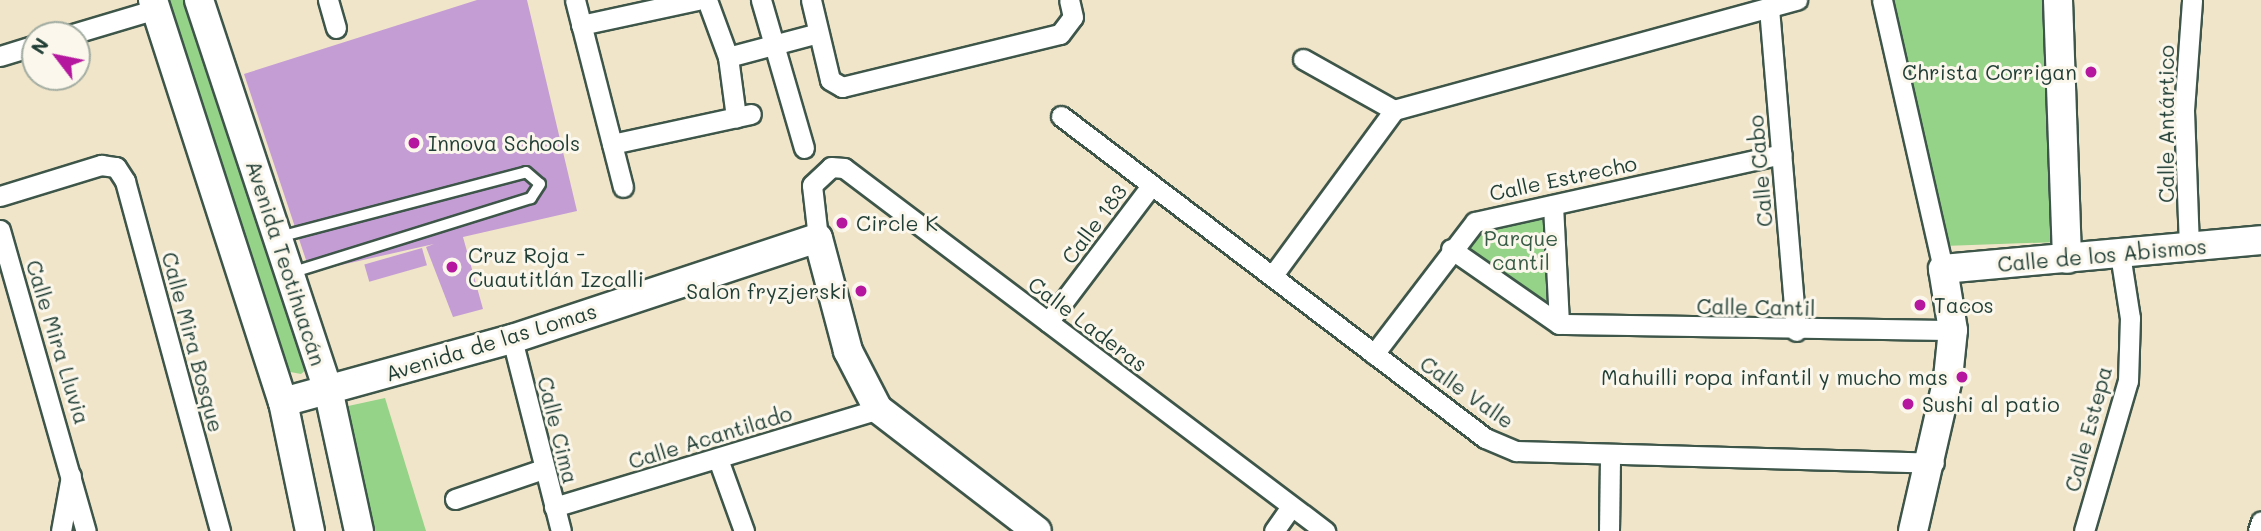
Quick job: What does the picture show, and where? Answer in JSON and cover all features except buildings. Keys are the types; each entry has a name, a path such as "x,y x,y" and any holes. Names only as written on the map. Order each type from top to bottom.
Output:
{"street":[{"name":"Avenida Teotihuacán","path":"199,0 328,389 359,531"},
{"path":"328,0 335,28"},
{"path":"575,0 623,187"},
{"path":"581,25 697,0"},
{"path":"612,144 744,115 728,57 706,0"},
{"path":"761,0 804,148"},
{"path":"811,0 830,80 842,87 1060,34 1073,17 1069,0"},
{"path":"1273,275 1394,110 1797,0"},
{"path":"1882,0 1943,269 1953,330 1934,463 1913,531"},
{"path":"2058,0 2067,259"},
{"name":"Calle Antártico","path":"2189,247 2184,110 2192,0"},
{"path":"91,27 154,4 283,402 310,531"},
{"name":"Calle Cabo","path":"1769,8 1796,331"},
{"path":"728,57 818,33"},
{"path":"0,56 21,49"},
{"path":"1303,59 1394,110"},
{"name":"Calle Valle","path":"1061,116 1485,438 1516,452 1610,457 1934,463"},
{"name":"Calle Estrecho","path":"1374,354 1451,248 1475,222 1493,214 1553,205 1782,154"},
{"name":"Calle Mira Bosque","path":"0,196 101,165 116,167 220,531"},
{"name":"Calle Laderas","path":"818,238 809,199 820,173 844,169 1325,531"},
{"name":"Calle 183","path":"1048,322 1151,186"},
{"path":"1553,205 1559,324"},
{"name":"Calle Mira Lluvia","path":"0,230 72,468 86,531"},
{"path":"818,238 848,351 878,409 1037,531"},
{"name":"Avenida de las Lomas","path":"283,402 512,339 818,238"},
{"name":"Calle de los Abismos","path":"1943,269 2261,240"},
{"path":"1451,248 1559,324"},
{"name":"Calle Estepa","path":"2084,531 2128,381 2130,318 2120,254"},
{"name":"Calle Cantil","path":"1559,324 1796,331 1953,330"},
{"name":"Calle Cima","path":"512,339 543,470 561,531"},
{"name":"Calle Acantilado","path":"554,507 878,409"},
{"path":"1609,531 1610,457"},
{"path":"718,459 744,531"},
{"name":"Calle Mira Lluvia","path":"61,531 72,468"},
{"path":"455,499 543,470"},
{"path":"1274,531 1291,507"},
{"path":"2258,531 2261,521"}],"lane":[{"path":"278,237 526,172 538,177 531,198 290,273"}],"green space":[{"path":"165,0 196,0 308,368 301,374 285,371"},
{"path":"1888,0 2052,0 2059,242 1944,246"},
{"name":"Parque cantil","path":"1550,209 1554,312 1460,245 1478,227"},
{"path":"385,398 426,531 366,531 339,408"}],"place":[{"name":"Christa Corrigan","path":"2091,72"},
{"name":"Innova Schools","path":"414,143"},
{"name":"Circle K","path":"842,223"},
{"name":"Cruz Roja - Cuautitlán Izcalli","path":"452,267"},
{"name":"Salon fryzjerski","path":"861,291"},
{"name":"Tacos","path":"1920,305"},
{"name":"Mahuilli ropa infantil y mucho mas","path":"1962,377"},
{"name":"Sushi al patio","path":"1908,404"}]}
